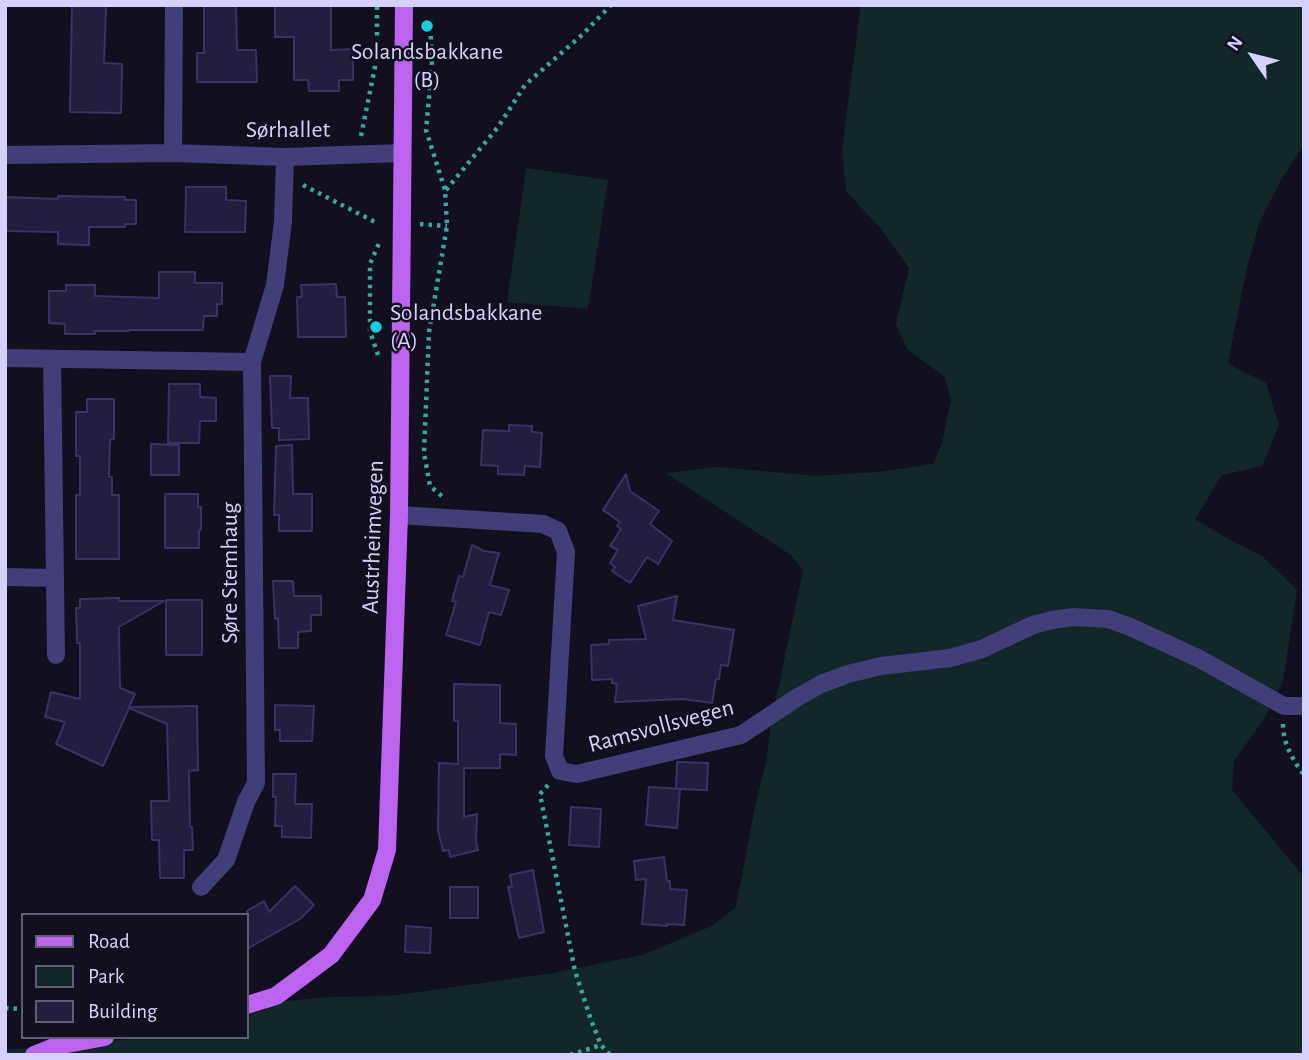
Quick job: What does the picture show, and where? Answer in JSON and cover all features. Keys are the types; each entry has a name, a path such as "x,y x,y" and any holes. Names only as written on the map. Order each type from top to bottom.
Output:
{"main road":[{"name":"Austrheimvegen","path":"248,1005 276,996 331,955 372,900 387,850 399,515 404,5"},
{"path":"34,1055 55,1046 94,1039"}],"street":[{"path":"173,153 174,5"},
{"name":"Sørhallet","path":"5,155 173,153 285,157 402,153"},
{"name":"Søre Stemhaug","path":"201,887 226,860 246,802 256,783 252,362 275,285 283,222 285,157"},
{"path":"5,358 252,362"},
{"path":"52,359 56,655"},
{"name":"Ramsvollsvegen","path":"399,515 542,524 558,531 566,552 554,756 560,771 577,774 741,735 798,697 821,684 848,674 881,666 950,658 982,649 1033,625 1073,617 1108,620 1138,630 1198,658 1284,706 1304,706"},
{"path":"5,577 55,578"}],"path":[{"path":"355,154 377,57 377,5"},
{"path":"445,190 498,127 525,85 583,34 611,5"},
{"path":"430,19 432,66 426,130 445,190 447,226 429,332 424,453 430,486 469,518"},
{"path":"295,181 374,222"},
{"path":"415,224 447,226"},
{"path":"381,363 370,331 370,264 382,235"},
{"path":"1284,706 1283,732 1286,745 1304,775"},
{"path":"560,771 540,794 575,971 601,1045 610,1055"},
{"path":"570,1055 601,1045"}],"green space":[{"path":"861,5 1304,5 1304,144 1260,221 1246,271 1228,363 1266,383 1279,425 1262,466 1222,475 1195,519 1262,556 1297,590 1283,681 1264,719 1234,761 1232,790 1304,877 1304,1055 5,1055 5,1050 131,1039 248,1039 248,1016 266,1009 275,1002 329,997 390,996 553,973 642,955 712,926 736,907 803,571 791,555 666,473 718,467 815,476 878,472 933,464 942,443 951,401 945,377 907,349 896,324 909,268 882,230 846,191 842,149"},
{"path":"526,168 608,180 588,309 507,302"}],"building":[{"path":"72,5 106,5 104,63 122,64 121,113 70,112"},
{"path":"204,5 236,5 237,50 256,50 257,82 197,82 197,53 204,53"},
{"path":"275,5 331,5 331,50 353,49 353,80 339,80 339,91 309,91 308,80 294,80 294,37 275,37"},
{"path":"186,187 226,187 226,200 246,201 245,232 185,232"},
{"path":"58,196 125,197 125,200 136,200 136,224 125,224 125,227 89,227 89,245 58,244 58,232 5,231 5,197 58,199"},
{"path":"159,272 195,272 195,283 222,283 222,304 217,304 217,316 204,316 203,330 129,330 65,334 65,324 49,323 49,291 66,291 66,285 95,285 95,296 159,298"},
{"path":"336,284 337,297 345,297 346,337 298,337 297,297 302,297 301,285"},
{"path":"270,376 291,376 290,398 308,398 309,439 279,440 279,428 272,428"},
{"path":"169,384 200,384 200,397 216,398 216,421 200,421 199,443 168,443"},
{"path":"87,399 114,399 114,439 110,440 109,477 112,477 112,495 119,495 119,559 76,559 76,495 80,495 80,456 76,456 76,412 87,412"},
{"path":"509,425 532,426 532,432 542,433 540,467 525,466 524,475 498,474 498,466 481,465 483,430 509,431"},
{"path":"151,444 179,445 179,475 151,475"},
{"path":"292,445 293,494 312,494 312,531 279,531 279,515 274,515 276,446"},
{"path":"626,474 630,491 659,511 650,524 672,541 658,564 647,557 630,583 612,571 615,567 610,563 618,550 610,546 621,529 617,526 620,522 603,510"},
{"path":"165,494 198,494 198,507 201,507 199,548 165,548"},
{"path":"472,545 484,551 499,553 490,585 509,590 501,615 489,612 480,645 446,635 456,602 452,601 459,576 463,577"},
{"path":"273,581 293,581 294,596 321,596 321,615 311,615 311,631 298,632 298,648 279,648"},
{"path":"677,596 673,620 734,630 728,666 721,665 712,703 683,699 615,702 617,684 612,683 612,679 592,680 591,645 609,644 609,640 646,639 638,606"},
{"path":"119,598 119,601 164,601 119,627 120,688 135,694 129,707 197,706 198,770 189,771 193,850 184,850 184,878 160,878 159,840 152,840 151,801 169,801 167,724 129,708 103,766 56,744 65,722 45,717 51,692 80,699 80,643 77,643 76,608 80,608 80,599"},
{"path":"166,600 202,600 202,655 166,655"},
{"path":"454,684 500,685 500,723 516,724 516,755 500,754 500,768 464,768 464,817 477,814 478,850 450,857 449,850 443,851 438,830 439,763 458,764 458,721 454,721"},
{"path":"275,705 314,706 312,741 280,741 280,730 275,730"},
{"path":"677,762 708,763 707,790 676,789"},
{"path":"273,774 296,774 295,804 312,804 311,838 282,837 282,826 275,826 276,797 273,797"},
{"path":"649,787 680,789 677,828 646,825"},
{"path":"571,807 601,809 599,847 569,845"},
{"path":"664,857 670,889 687,890 684,925 642,924 646,879 636,880 634,861"},
{"path":"533,870 544,932 519,938 508,887 512,887 510,875"},
{"path":"295,886 314,905 300,919 248,948 247,911 264,901 269,912"},
{"path":"450,887 478,887 478,918 450,918"},
{"path":"406,926 431,928 430,953 405,952"}],"place":[{"name":"Solandsbakkane (B)","path":"427,26"},
{"name":"Solandsbakkane (A)","path":"376,327"}]}
